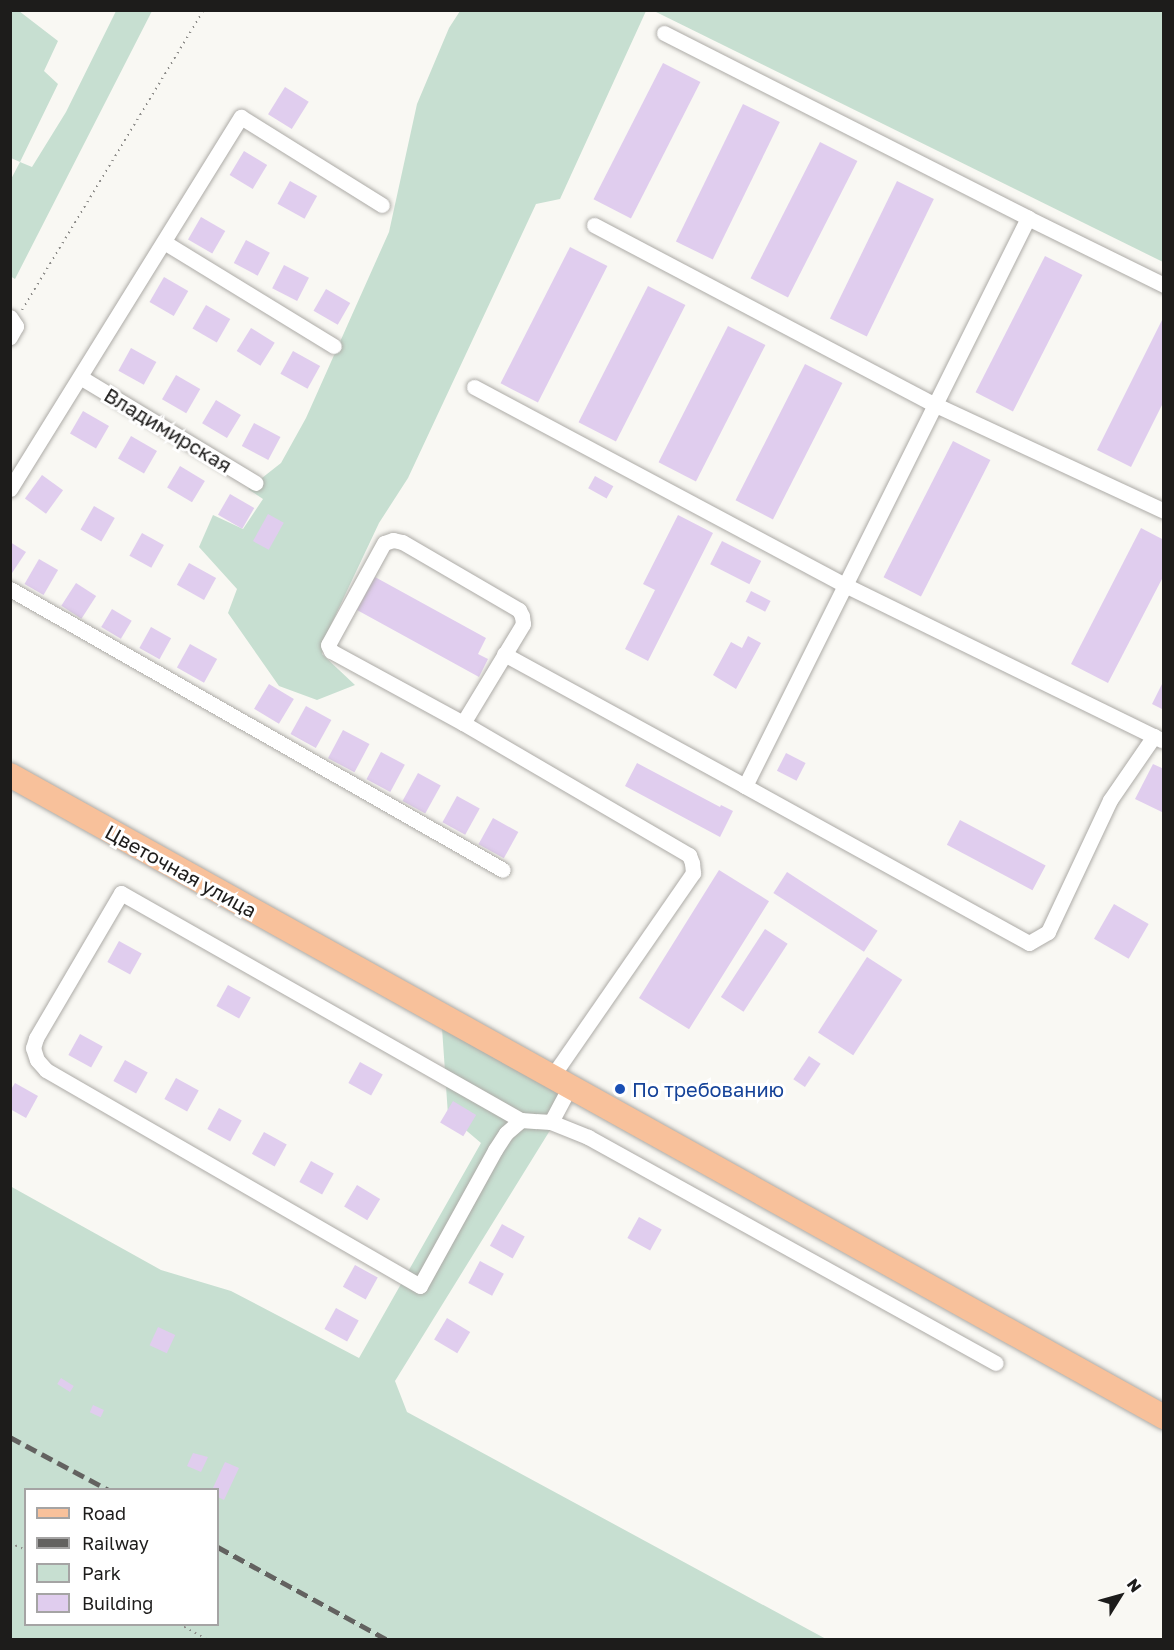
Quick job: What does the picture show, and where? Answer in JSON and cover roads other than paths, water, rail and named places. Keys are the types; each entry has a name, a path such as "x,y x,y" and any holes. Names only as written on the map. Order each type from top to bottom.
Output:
{"main road":[{"name":"Цветочная улица","path":"10,775 1164,1417"}],"street":[{"path":"664,33 1164,285"},
{"path":"10,489 241,117 382,205"},
{"path":"745,786 1028,218"},
{"path":"594,225 936,405 1164,511"},
{"path":"164,242 334,346"},
{"name":"Владимирская","path":"80,377 256,483"},
{"path":"474,387 845,585 1159,739 1110,800 1048,932 1029,943 504,654"},
{"path":"463,723 523,624 519,610 402,542 393,540 384,543 328,645 336,656 463,723 689,855 692,863 693,873 561,1082 551,1122"},
{"path":"10,589 503,870"},
{"path":"520,1120 495,1150 420,1286 46,1070 37,1060 33,1048 36,1038 121,892 520,1120 551,1122 588,1137 996,1363"}],"railway":[{"path":"10,1437 105,1488"},
{"path":"219,1548 388,1640"}],"place":[{"name":"По требованию","path":"620,1089"}]}
